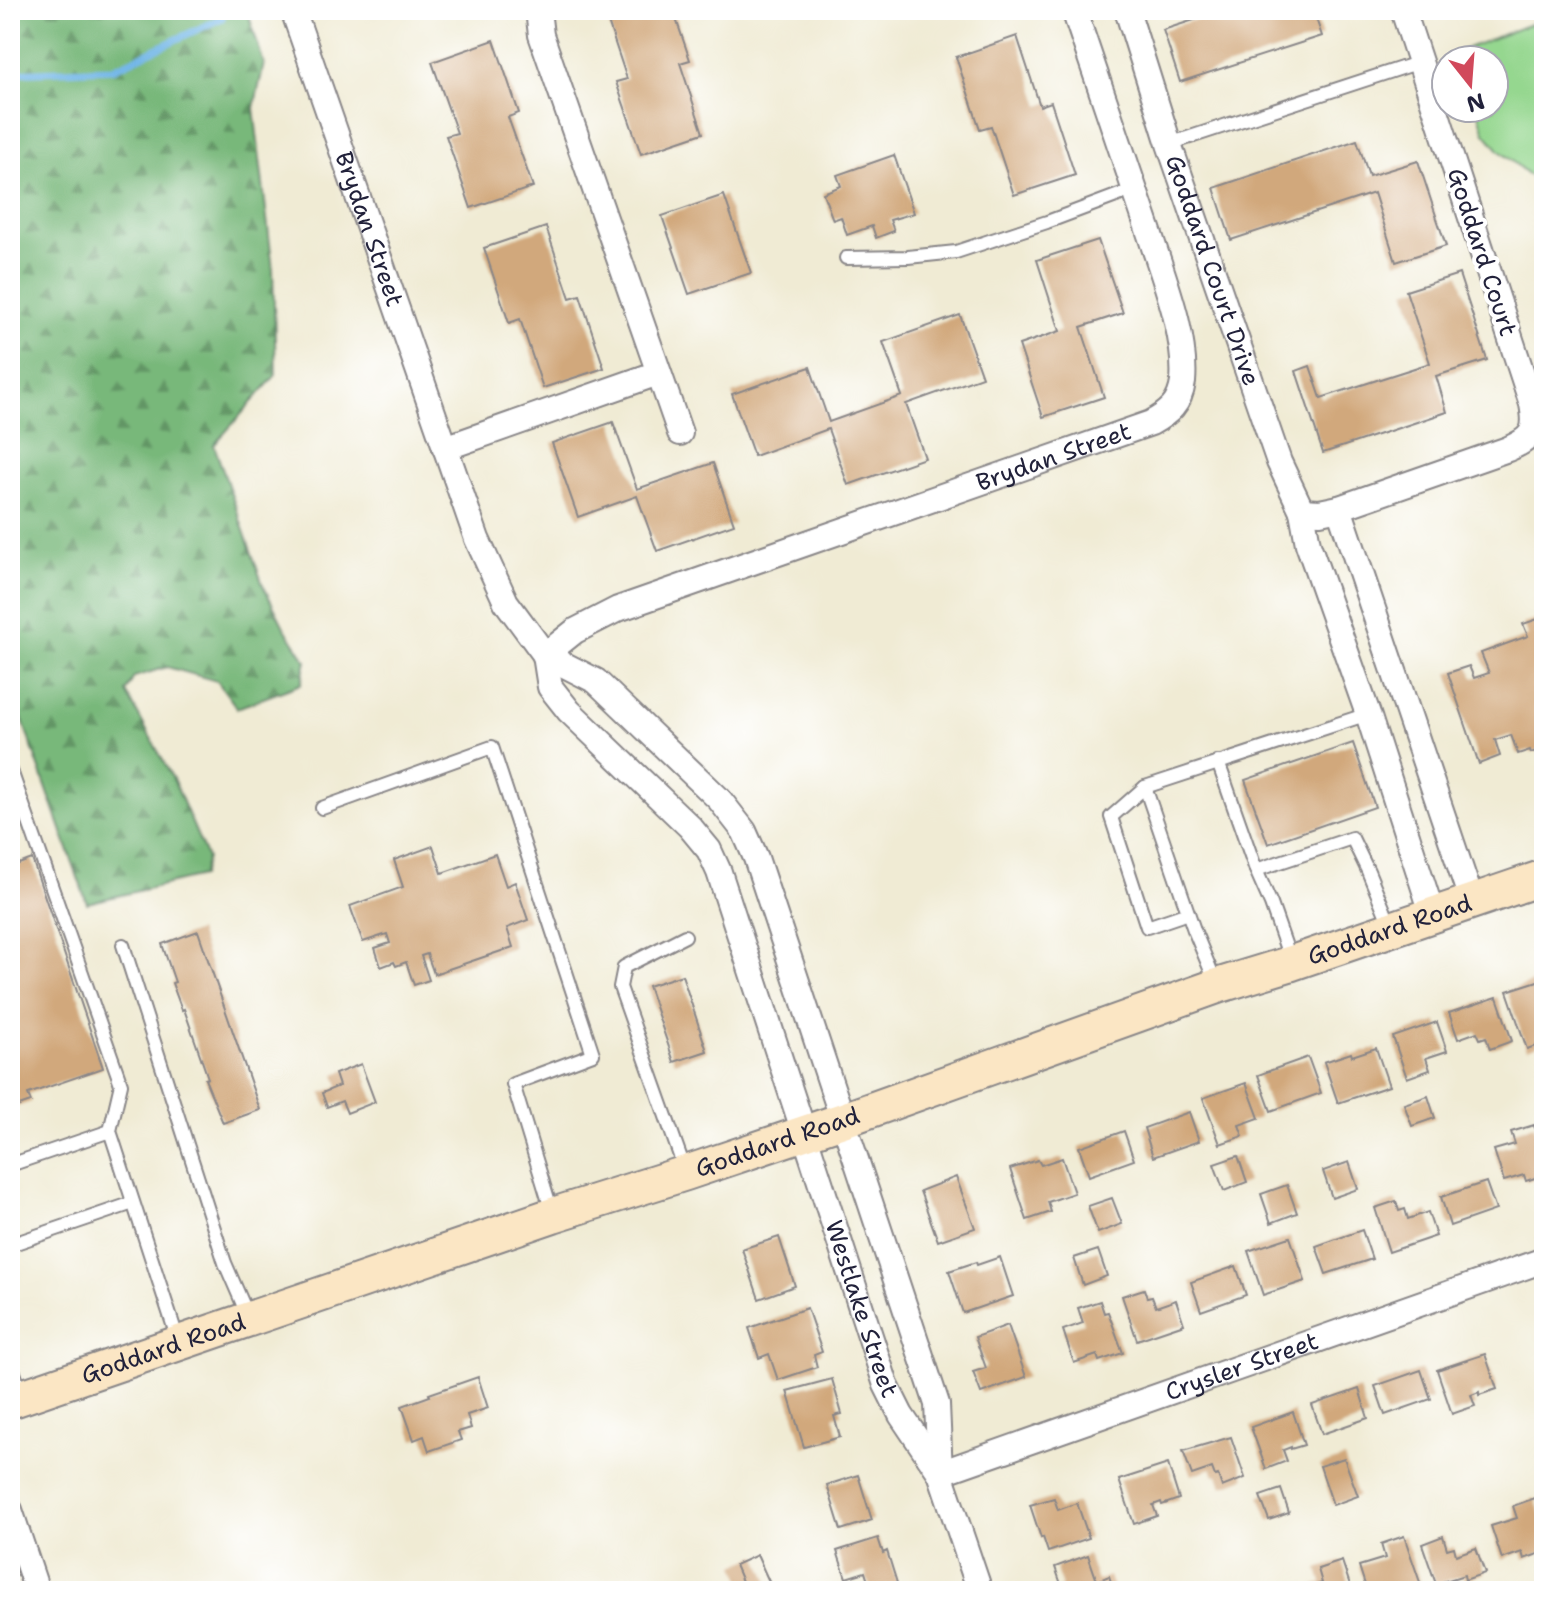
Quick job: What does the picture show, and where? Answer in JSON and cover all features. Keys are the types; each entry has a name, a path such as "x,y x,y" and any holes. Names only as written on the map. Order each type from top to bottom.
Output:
{"main road":[{"name":"Goddard Road","path":"16,1399 553,1215 843,1120 1217,986 1393,930 1544,877"}],"street":[{"name":"Brydan Street","path":"293,10 477,539 506,602 545,655 596,681 719,799 744,831 756,858 843,1120"},
{"path":"538,10 541,35 680,433"},
{"name":"Brydan Street","path":"545,655 575,631 618,609 1151,423 1170,413 1183,385 1183,359 1172,303 1074,10"},
{"name":"Goddard Court Drive","path":"1127,10 1169,144 1279,462 1320,510"},
{"name":"Goddard Court","path":"1320,510 1508,449 1521,443 1532,432 1535,423 1532,404 1403,10"},
{"path":"445,448 658,373"},
{"path":"1320,510 1308,544 1368,714 1433,916"},
{"path":"1320,510 1472,902"},
{"name":"Brydan Street","path":"545,655 550,687 569,711 690,827 709,850 805,1132"},
{"name":"Westlake Street","path":"843,1120 937,1404 940,1473"},
{"name":"Westlake Street","path":"805,1132 886,1385 901,1415 940,1473 980,1591"},
{"name":"Crysler Street","path":"940,1473 1544,1260"},
{"path":"10,1510 37,1591"}],"lane":[{"path":"1169,144 1420,62"},
{"path":"846,258 956,252 1135,189"},
{"path":"1188,913 1147,927 1111,817 1145,787 1368,714"},
{"path":"322,808 492,747 593,1054 513,1084 553,1215"},
{"path":"1218,762 1292,963"},
{"path":"10,768 12,783 121,1084 110,1131 179,1343"},
{"path":"1145,787 1188,913 1217,986"},
{"path":"1256,870 1352,838 1393,930"},
{"path":"685,936 624,967 620,987 686,1173"},
{"path":"123,945 225,1263 249,1319"},
{"path":"10,1165 110,1131"},
{"path":"10,1245 133,1203"},
{"path":"10,1361 16,1399"}],"green space":[{"path":"10,10 247,10 264,64 254,108 273,269 276,375 214,445 263,585 284,627 306,661 301,684 237,708 217,681 167,667 134,677 126,692 174,781 207,858 202,876 87,903 10,685"},
{"path":"1544,19 1544,188 1499,150 1485,133 1482,124 1510,124 1510,44 1478,44"}],"building":[{"path":"604,10 673,10 690,60 680,63 703,133 641,154 616,82 627,79"},
{"path":"1225,10 1313,10 1322,36 1180,82 1163,30"},
{"path":"1017,36 1040,106 1051,102 1075,175 1014,195 991,126 980,129 956,57"},
{"path":"494,40 519,113 508,117 533,187 471,208 446,136 457,133 432,62"},
{"path":"1357,140 1369,176 1418,161 1446,246 1396,262 1374,193 1231,240 1214,188"},
{"path":"894,155 914,213 890,220 894,231 876,238 872,226 847,235 841,217 833,220 823,193 841,186 837,175"},
{"path":"724,195 751,273 689,294 662,216"},
{"path":"546,227 570,298 580,295 604,368 543,388 520,319 509,323 484,248"},
{"path":"1098,240 1123,313 1081,327 1104,397 1043,417 1019,345 1060,331 1037,260"},
{"path":"1459,274 1487,360 1436,376 1447,412 1323,453 1296,371 1310,366 1321,398 1430,363 1406,291"},
{"path":"960,315 982,377 906,404 925,458 848,485 828,429 754,456 732,394 810,367 829,422 902,396 883,342"},
{"path":"613,422 637,489 713,463 734,524 657,551 637,496 578,517 552,443"},
{"path":"1544,617 1544,748 1518,754 1511,735 1495,740 1500,756 1479,764 1448,673 1469,666 1474,678 1489,673 1481,653 1528,636 1523,624"},
{"path":"1353,743 1375,807 1268,844 1245,780"},
{"path":"433,846 442,873 495,854 506,886 515,882 528,920 507,928 513,947 434,974 427,954 421,956 429,980 414,985 406,962 381,967 375,948 390,943 387,934 363,942 350,906 403,887 394,860"},
{"path":"15,853 19,864 32,859 103,1068 28,1094 31,1102 10,1109 10,855"},
{"path":"198,931 260,1110 223,1123 172,983 175,982 162,944"},
{"path":"682,975 707,1051 674,1062 648,986"},
{"path":"1544,979 1544,1043 1527,1049 1507,991"},
{"path":"1497,997 1512,1041 1490,1049 1486,1037 1480,1039 1477,1032 1458,1039 1449,1013"},
{"path":"1437,1022 1447,1051 1426,1058 1430,1070 1407,1078 1393,1037"},
{"path":"1376,1048 1389,1086 1338,1103 1324,1062"},
{"path":"1308,1057 1321,1093 1271,1111 1258,1075"},
{"path":"361,1064 375,1102 347,1113 342,1101 327,1107 322,1093 339,1086 335,1074"},
{"path":"1246,1083 1259,1118 1239,1125 1243,1136 1220,1144 1203,1098"},
{"path":"1428,1096 1435,1118 1412,1126 1404,1104"},
{"path":"1189,1112 1199,1141 1153,1157 1144,1128"},
{"path":"1534,1125 1539,1142 1544,1140 1544,1175 1526,1181 1524,1175 1504,1181 1494,1150 1515,1144 1511,1132"},
{"path":"1124,1131 1134,1160 1089,1176 1079,1147"},
{"path":"1238,1156 1247,1182 1224,1191 1214,1164"},
{"path":"1062,1158 1074,1193 1048,1202 1051,1212 1027,1220 1010,1169 1038,1160 1041,1165"},
{"path":"1349,1162 1358,1189 1332,1198 1323,1171"},
{"path":"956,1177 975,1228 938,1241 920,1191"},
{"path":"1486,1182 1496,1210 1450,1226 1441,1197"},
{"path":"1287,1185 1297,1213 1271,1223 1261,1194"},
{"path":"1112,1198 1122,1224 1098,1233 1088,1206"},
{"path":"1396,1201 1399,1211 1405,1209 1408,1219 1428,1212 1436,1236 1389,1252 1375,1208"},
{"path":"1362,1230 1372,1259 1326,1274 1316,1246"},
{"path":"779,1237 795,1286 759,1299 742,1249"},
{"path":"1290,1237 1305,1281 1263,1295 1248,1251"},
{"path":"1098,1250 1107,1276 1083,1285 1074,1258"},
{"path":"1000,1257 1013,1296 963,1313 949,1271"},
{"path":"1236,1266 1246,1295 1201,1311 1191,1282"},
{"path":"1144,1289 1147,1298 1152,1297 1156,1307 1176,1300 1184,1324 1137,1340 1122,1296"},
{"path":"1100,1301 1104,1313 1108,1312 1123,1353 1099,1361 1097,1355 1074,1363 1063,1330 1083,1323 1078,1308"},
{"path":"807,1308 822,1352 814,1355 817,1367 778,1380 769,1354 759,1358 749,1328"},
{"path":"1008,1325 1026,1377 981,1393 973,1372 986,1368 975,1337"},
{"path":"1485,1354 1497,1389 1471,1395 1475,1406 1452,1414 1437,1370"},
{"path":"1421,1370 1431,1399 1385,1415 1375,1386"},
{"path":"478,1377 488,1408 467,1415 471,1428 458,1432 461,1440 429,1451 424,1436 414,1440 402,1406"},
{"path":"832,1379 842,1414 834,1416 840,1437 804,1447 787,1391"},
{"path":"1359,1389 1368,1418 1322,1434 1312,1405"},
{"path":"1293,1412 1304,1445 1283,1450 1287,1461 1266,1469 1251,1427"},
{"path":"1231,1437 1245,1478 1222,1487 1212,1468 1192,1475 1183,1451"},
{"path":"1344,1458 1358,1496 1333,1505 1320,1466"},
{"path":"1168,1464 1179,1499 1153,1505 1157,1516 1134,1524 1119,1480"},
{"path":"858,1475 872,1520 841,1530 827,1485"},
{"path":"1281,1489 1289,1513 1269,1520 1260,1496"},
{"path":"1054,1498 1058,1510 1077,1503 1089,1538 1048,1552 1030,1505"},
{"path":"1535,1498 1544,1524 1544,1552 1524,1559 1522,1552 1502,1559 1491,1526 1517,1518 1513,1506"},
{"path":"1404,1536 1423,1591 1367,1591 1359,1566 1385,1558 1381,1544"},
{"path":"1443,1536 1447,1549 1454,1547 1456,1555 1476,1548 1485,1573 1465,1580 1464,1575 1436,1584 1422,1544"},
{"path":"878,1538 883,1553 887,1551 897,1583 871,1591 865,1572 846,1578 837,1551"},
{"path":"757,1555 771,1586 759,1591 746,1591 735,1565"},
{"path":"1088,1555 1097,1581 1109,1576 1114,1591 1053,1591 1062,1587 1055,1567"},
{"path":"1342,1561 1352,1591 1299,1591 1322,1583 1318,1569"}],"waterway":[{"path":"10,73 113,69 222,18"}]}
